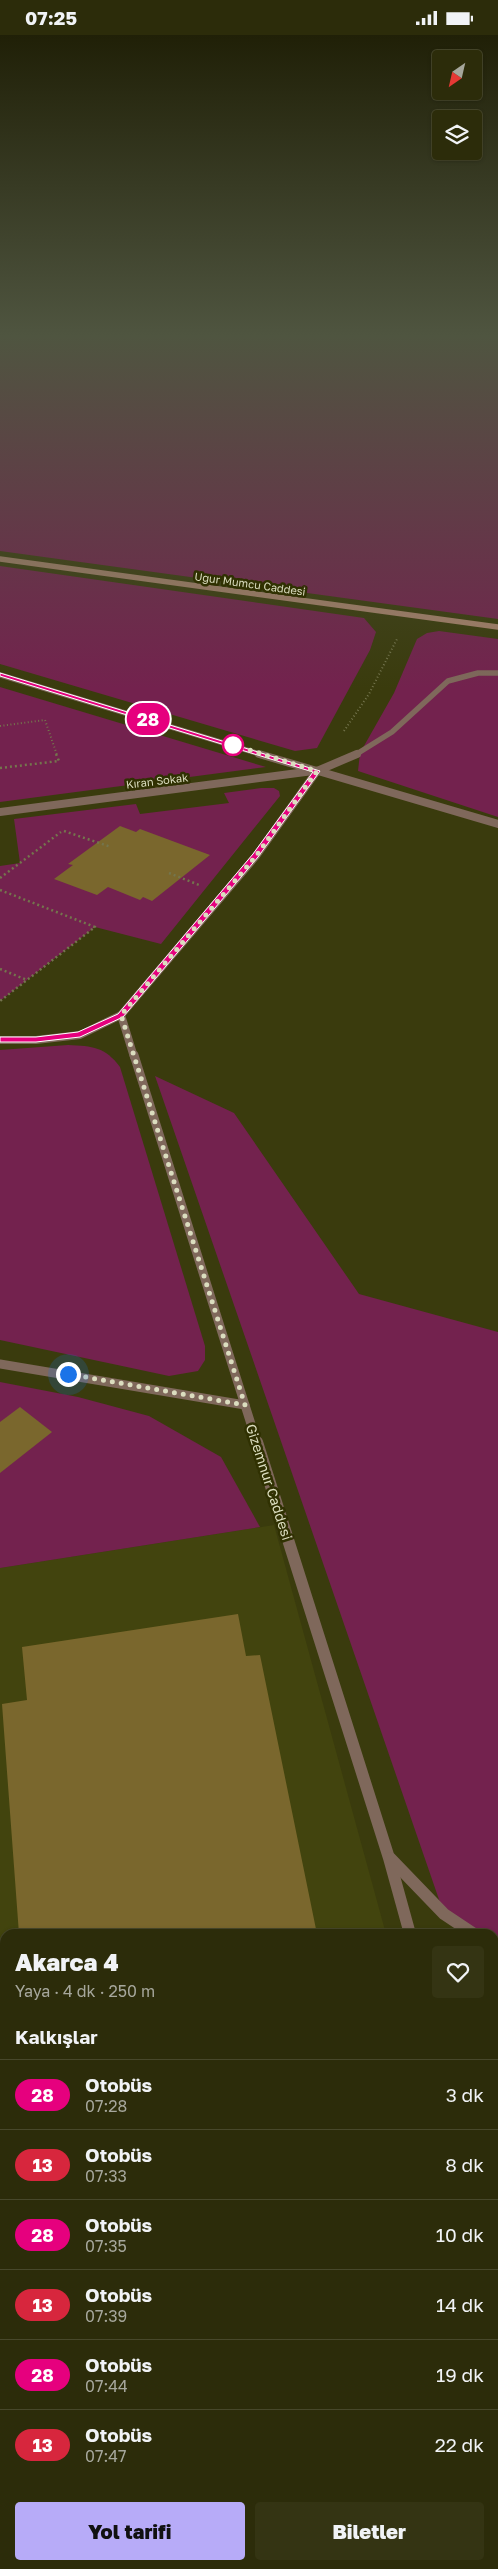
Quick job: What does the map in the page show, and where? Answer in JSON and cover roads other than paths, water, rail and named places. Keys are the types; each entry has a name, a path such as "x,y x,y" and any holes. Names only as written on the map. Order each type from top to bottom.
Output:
{"street":[{"name":"Uğur Mumcu Caddesi","path":"0,559 498,627"},
{"path":"0,1040 36,1040 80,1035 121,1015 256,856 317,771 360,753 393,732 452,677 480,672 498,673"},
{"path":"0,675 498,825"},
{"name":"Kıran Sokak","path":"0,812 317,771"},
{"name":"Gizemnur Caddesi","path":"121,1015 389,1858 409,1929"},
{"path":"0,1364 245,1405"},
{"path":"389,1858 444,1914 466,1929"}]}
